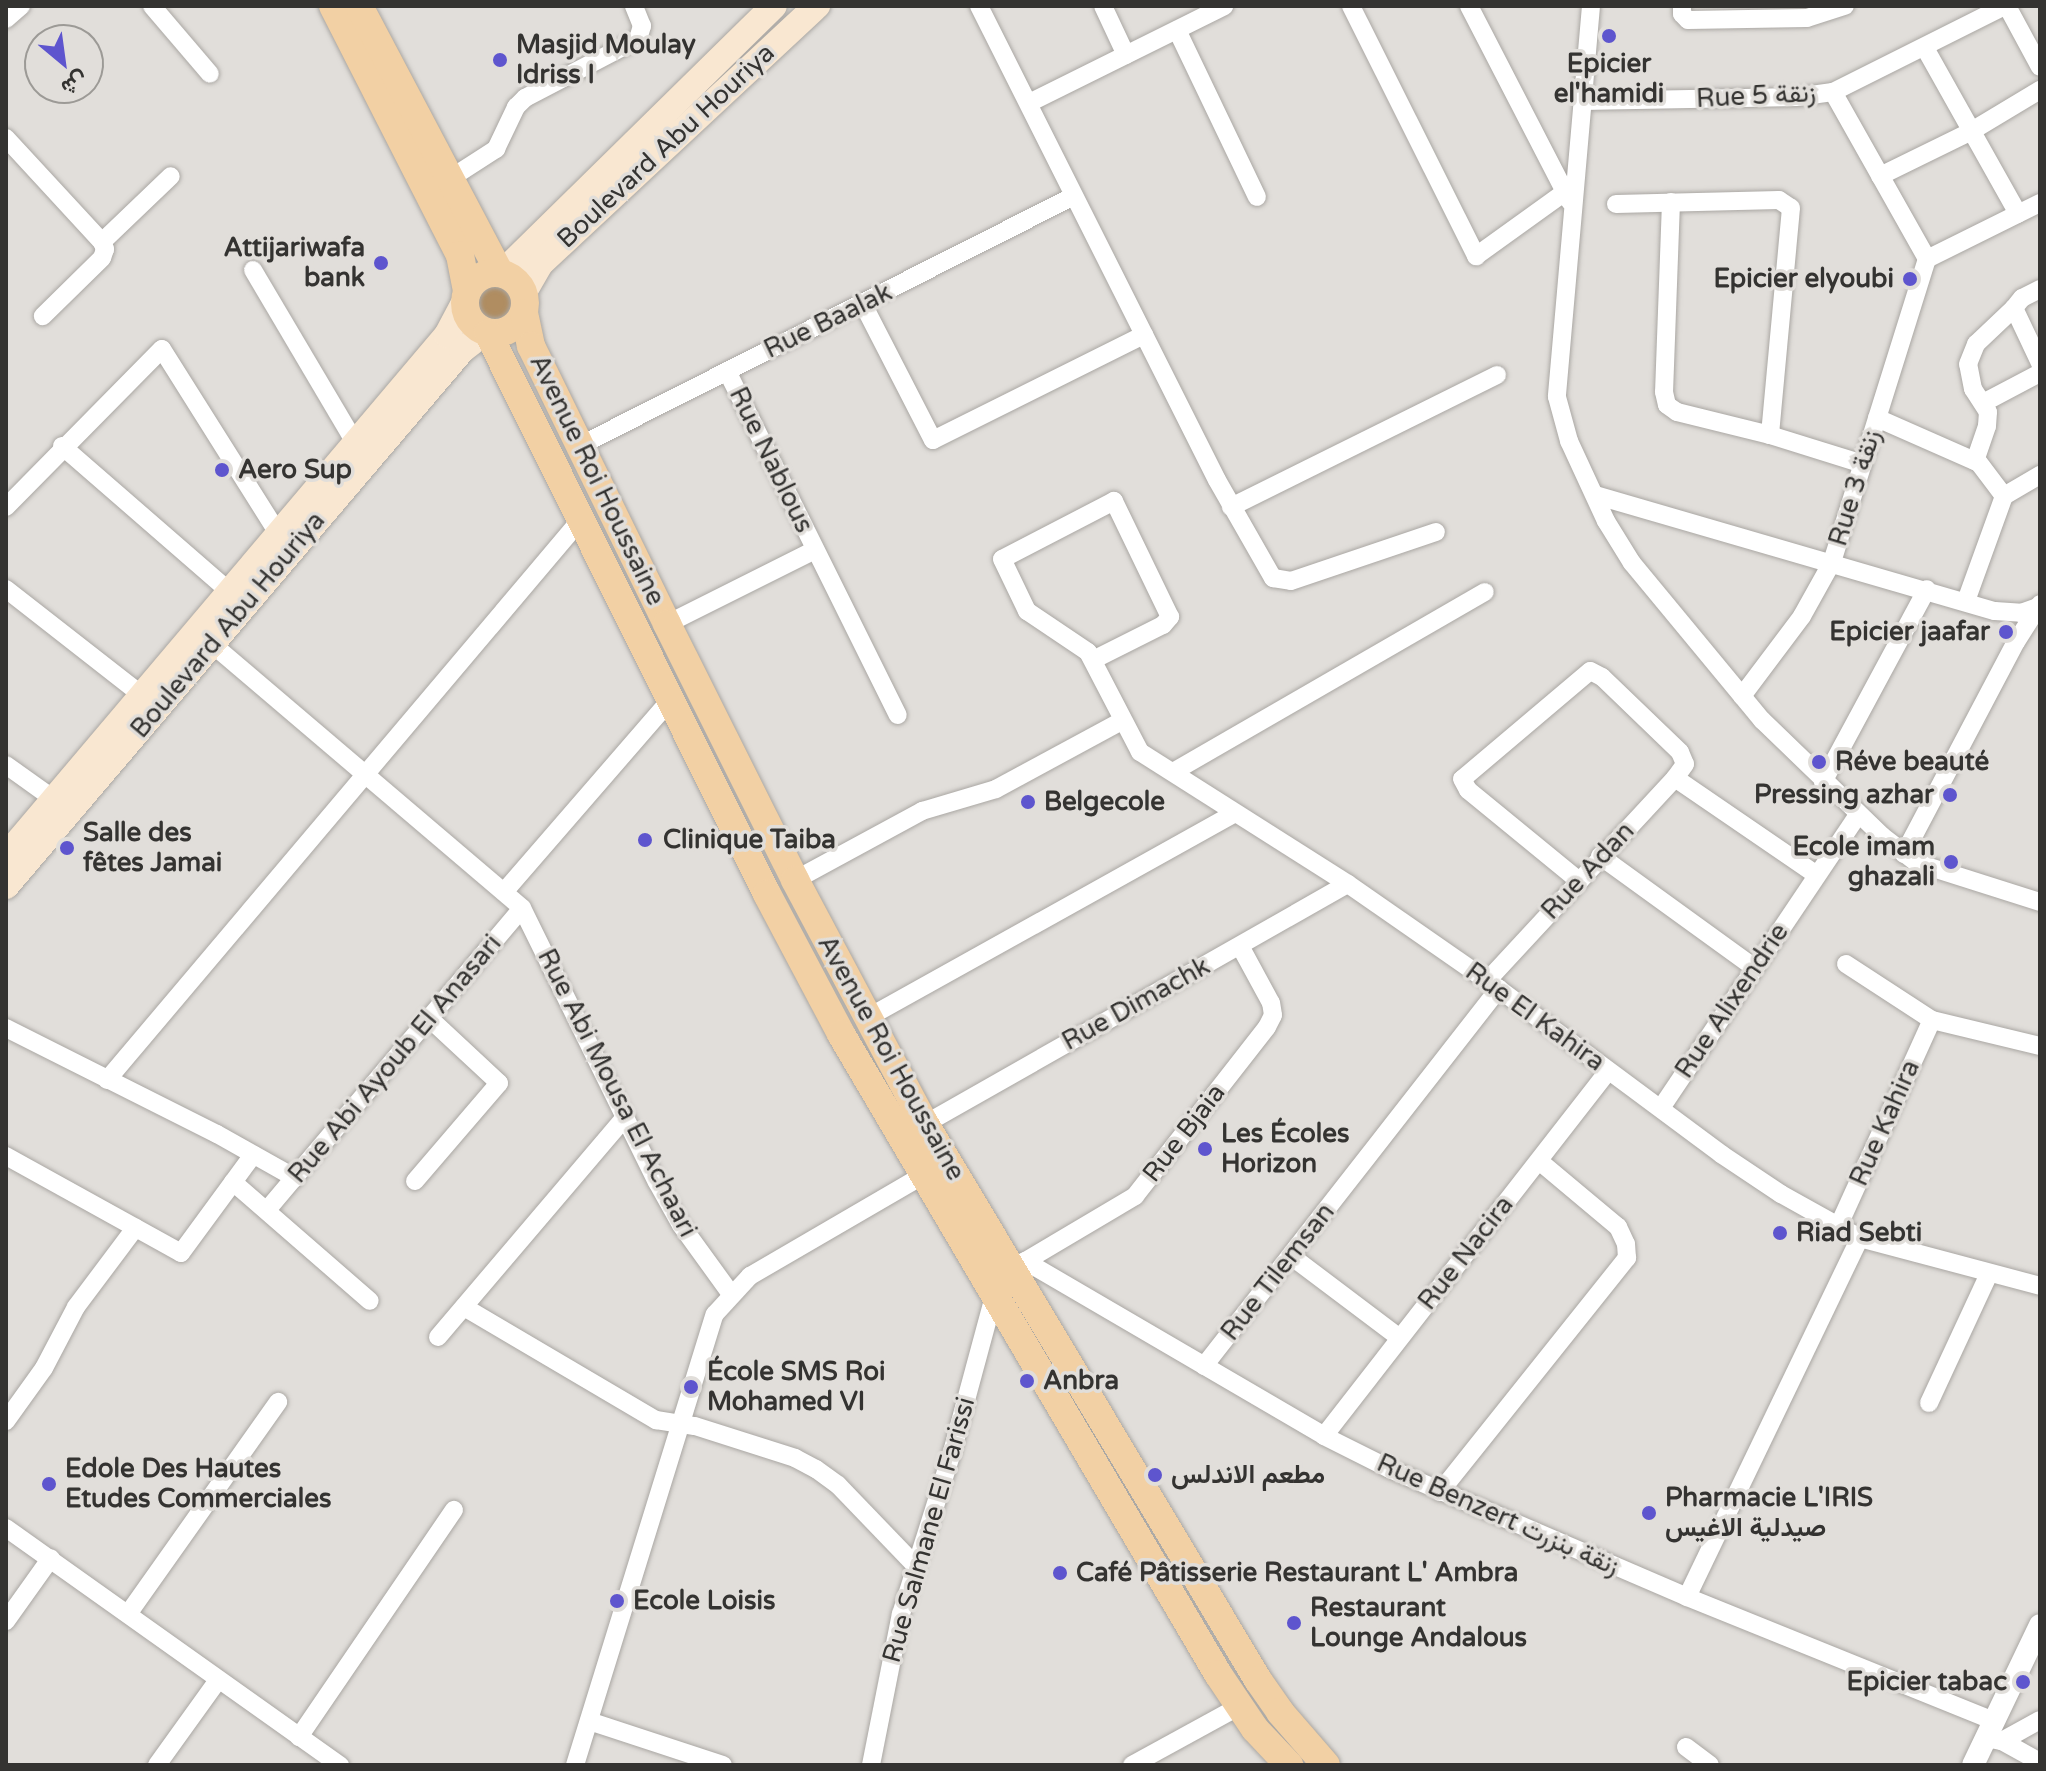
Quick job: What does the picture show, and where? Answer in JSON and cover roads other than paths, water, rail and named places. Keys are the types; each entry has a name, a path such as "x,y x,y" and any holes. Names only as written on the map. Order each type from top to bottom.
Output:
{"main road":[{"path":"333,6 460,255 466,296 470,320 487,332 513,327 524,302 515,280 501,273 480,276 466,296"},
{"path":"359,6 501,273"},
{"name":"Boulevard Abu Houriya","path":"501,273 774,6"},
{"name":"Boulevard Abu Houriya","path":"524,302 540,264 817,6"},
{"name":"Boulevard Abu Houriya","path":"7,853 447,335 466,296"},
{"name":"Avenue Roi Houssaine","path":"524,302 531,346 795,880 925,1124 1017,1266 1258,1680 1288,1722 1326,1765"},
{"name":"Boulevard Abu Houriya","path":"6,886 462,350 487,332"},
{"name":"Avenue Roi Houssaine","path":"487,332 583,517 767,894 922,1176 1238,1707 1289,1765"}],"street":[{"path":"6,19 21,6"},
{"path":"152,6 210,74"},
{"path":"451,178 496,149 516,107 525,98 638,39 642,26 634,6"},
{"path":"979,6 1231,507 1273,578 1283,582 1436,532"},
{"path":"1103,6 1126,55"},
{"path":"1029,103 1224,6"},
{"path":"1351,6 1476,256 1565,192"},
{"path":"1469,6 1575,211"},
{"path":"1591,6 1557,397 1563,427 1615,540 1742,696 1858,815 1917,863 2040,902"},
{"path":"1682,6 1682,14 1688,20 1806,12 1845,6"},
{"path":"2006,6 2040,67"},
{"name":"Rue 5 زنقة","path":"1583,101 1797,97 1833,92 2006,6"},
{"path":"1177,30 1257,197"},
{"path":"1925,48 2018,214"},
{"path":"1880,176 1970,132 2040,90"},
{"name":"Rue 5 زنقة","path":"1833,92 1927,259"},
{"path":"6,138 102,242 105,249 102,258 43,316"},
{"path":"102,242 171,176"},
{"name":"Rue Baalak","path":"581,445 1074,196"},
{"path":"1616,204 1779,200 1791,208 1770,435"},
{"path":"1671,202 1664,392 1667,405 1677,412 1770,435 1863,464"},
{"path":"1927,259 2040,203"},
{"name":"Rue 3 زنقة","path":"1742,696 1802,616 1832,562 1927,259"},
{"path":"253,270 356,444"},
{"path":"1975,461 1987,426 1988,412 1969,381 1971,354 1985,334 2022,298 2040,289"},
{"path":"863,304 933,440 1144,335"},
{"path":"1983,403 2040,363 2017,321 2014,308"},
{"path":"6,507 62,446 162,349 279,535"},
{"name":"Rue Nablous","path":"727,371 898,715"},
{"path":"1231,507 1497,375"},
{"path":"1877,418 1975,461 1995,480 2004,496"},
{"path":"62,446 230,592"},
{"path":"1966,601 2004,496 2040,475"},
{"path":"1595,495 1995,611 2021,613 2038,606"},
{"path":"1114,501 1170,617 1163,625 1093,660 1080,646 1027,611 1002,559 1114,501"},
{"path":"107,1080 583,517"},
{"name":"Rue Nablous","path":"667,624 815,550"},
{"path":"6,589 143,696"},
{"path":"1823,782 1927,589"},
{"path":"1173,772 1485,592"},
{"path":"1904,854 2038,606"},
{"name":"Rue Abi Mousa El Achaari","path":"212,644 522,908 681,1225 731,1294"},
{"name":"Rue El Kahira","path":"1093,660 1140,752 1233,814 1348,884 1493,985 1721,1154 1860,1238 2040,1286"},
{"name":"Rue Adan","path":"1493,985 1600,856 1675,778 1685,760 1602,677 1590,671 1464,775 1468,790 1579,881"},
{"path":"504,892 672,698"},
{"path":"795,880 922,811 996,789 1122,721"},
{"path":"6,765 55,800"},
{"path":"1675,778 1815,874"},
{"path":"867,1018 1233,814"},
{"name":"Rue Alixendrie","path":"1661,1108 1815,874 1858,815"},
{"path":"1600,856 1755,968"},
{"name":"Rue Dimachk","path":"925,1124 1348,884"},
{"name":"Rue Abi Ayoub El Anasari","path":"267,1210 522,908"},
{"name":"Rue Bjaia","path":"1017,1266 1135,1196 1267,1027 1273,1015 1271,1003 1240,946"},
{"path":"1846,964 1932,1020 2040,1046"},
{"name":"Rue Tilemsan","path":"1204,1366 1291,1256 1493,985"},
{"path":"415,1181 499,1083 429,1018"},
{"name":"Rue Kahira","path":"1838,1227 1932,1020"},
{"path":"6,1028 295,1178"},
{"name":"Rue Nacira","path":"1324,1436 1608,1071"},
{"path":"438,1337 625,1117"},
{"path":"6,1156 181,1253 253,1155"},
{"path":"1440,1492 1615,1277 1627,1258 1626,1244 1618,1227 1539,1161"},
{"path":"575,1765 715,1314 731,1294 772,1262 922,1176"},
{"path":"233,1182 370,1301"},
{"path":"6,1421 44,1368 76,1307 135,1228"},
{"path":"1687,1597 1860,1238"},
{"path":"1291,1256 1400,1338"},
{"name":"Rue Benzert زنقة بنزرت","path":"1017,1266 1204,1366 1324,1436 1440,1492 1994,1733 2040,1762"},
{"path":"1929,1403 1989,1274"},
{"name":"Rue Salmane El Farissi","path":"871,1765 898,1626 952,1452 994,1296"},
{"path":"464,1307 656,1420 681,1424 795,1458 816,1469 838,1485 915,1565"},
{"path":"128,1614 278,1402"},
{"path":"299,1737 454,1510"},
{"path":"6,1528 340,1765"},
{"path":"6,1621 51,1558"},
{"path":"1973,1765 1994,1733 2040,1625"},
{"path":"157,1765 218,1680"},
{"path":"1132,1765 1238,1707"},
{"path":"1994,1733 2040,1720"},
{"path":"589,1721 723,1765"},
{"path":"1686,1747 1710,1765"}],"place":[{"name":"Epicier el'hamidi","path":"1609,36"},
{"name":"Masjid Moulay Idriss I","path":"500,60"},
{"name":"Attijariwafa bank","path":"381,263"},
{"name":"Epicier elyoubi","path":"1910,279"},
{"name":"Aero Sup","path":"222,470"},
{"name":"Epicier jaafar","path":"2006,632"},
{"name":"Réve beauté","path":"1819,762"},
{"name":"Pressing azhar","path":"1950,795"},
{"name":"Belgecole","path":"1028,802"},
{"name":"Clinique Taiba","path":"645,840"},
{"name":"Salle des fêtes Jamai","path":"67,848"},
{"name":"Ecole imam ghazali","path":"1951,862"},
{"name":"Les Écoles Horizon","path":"1205,1149"},
{"name":"Riad Sebti","path":"1780,1233"},
{"name":"Anbra","path":"1027,1381"},
{"name":"École SMS Roi Mohamed VI","path":"691,1387"},
{"name":"مطعم الاندلس","path":"1155,1475"},
{"name":"Edole Des Hautes Etudes Commerciales","path":"49,1484"},
{"name":"Pharmacie L'IRIS صيدلية الاغيس","path":"1649,1513"},
{"name":"Café Pâtisserie Restaurant L' Ambra","path":"1060,1573"},
{"name":"Ecole Loisis","path":"617,1601"},
{"name":"Restaurant Lounge Andalous","path":"1294,1623"},
{"name":"Epicier tabac","path":"2023,1682"}]}
